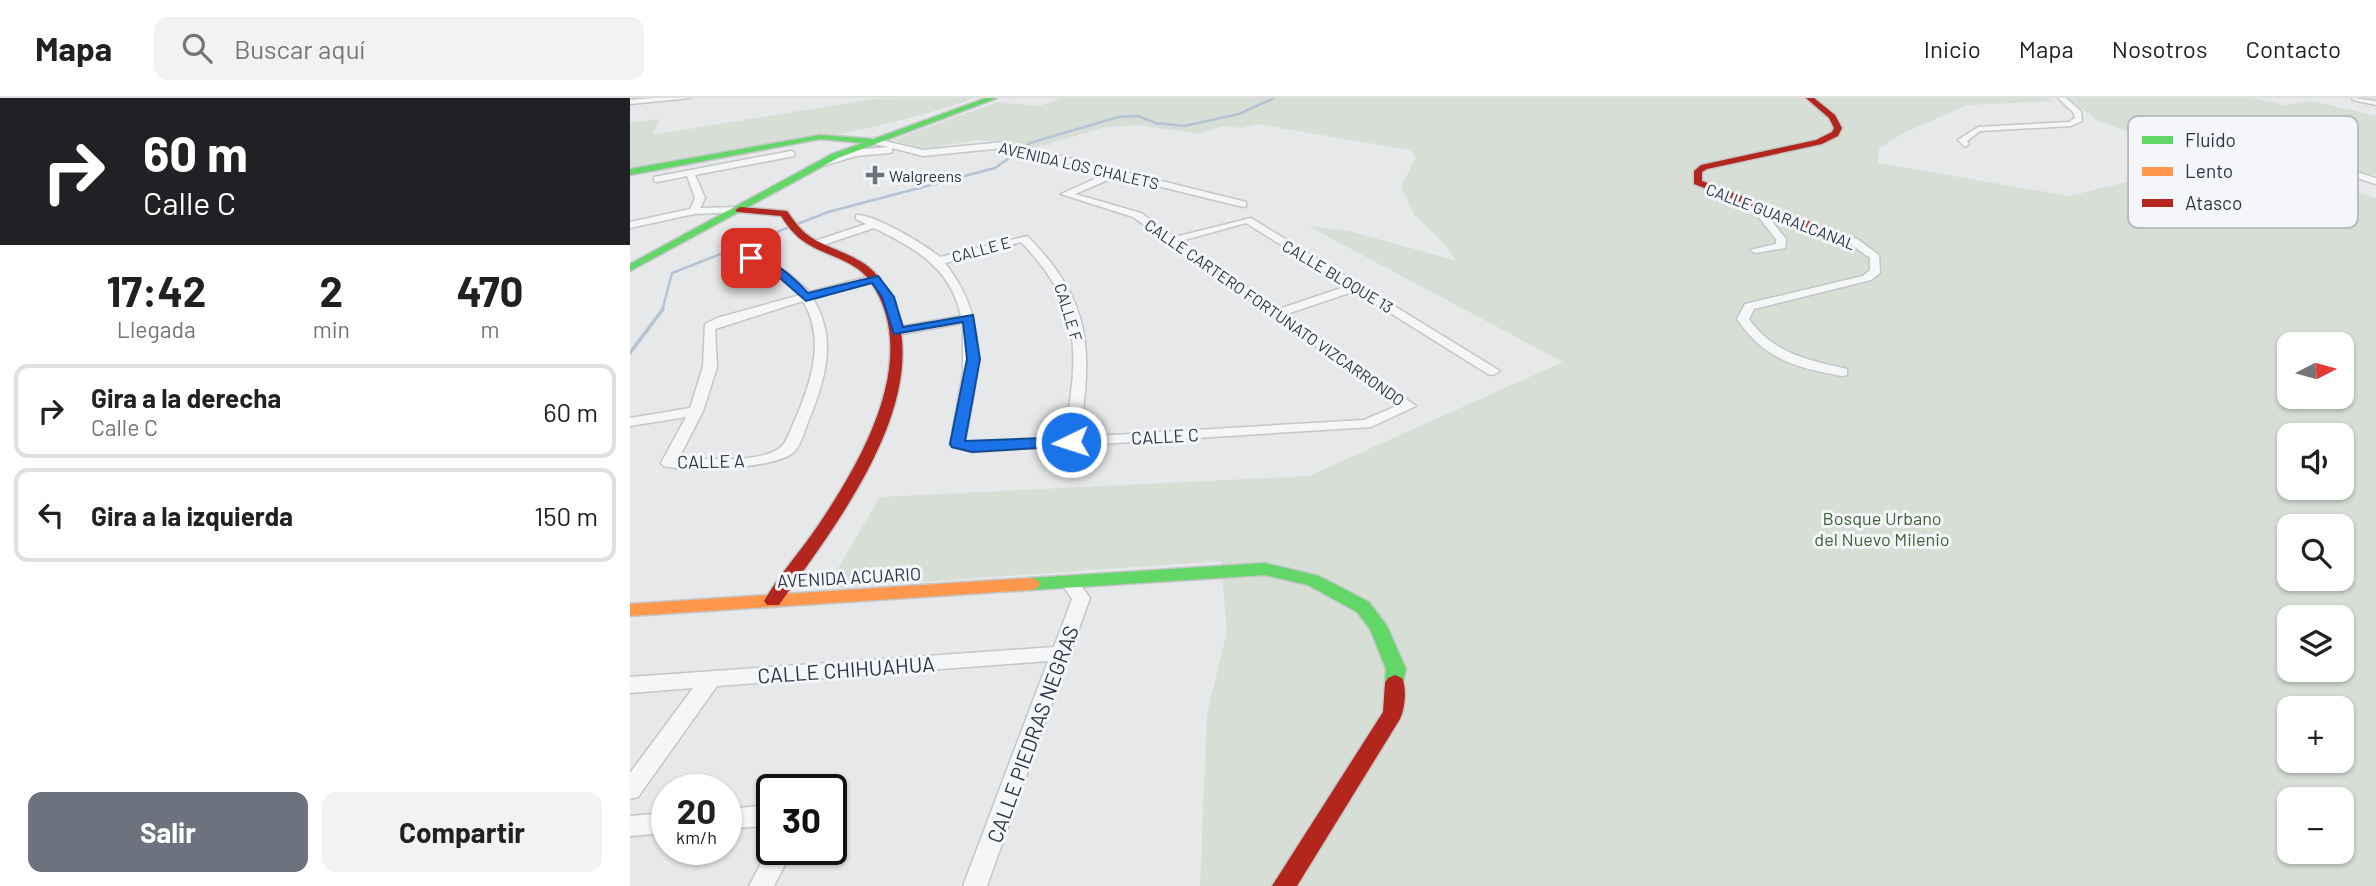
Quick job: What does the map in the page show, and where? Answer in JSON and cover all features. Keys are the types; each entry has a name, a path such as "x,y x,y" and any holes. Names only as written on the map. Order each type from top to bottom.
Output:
{"street":[{"path":"630,102 687,98"},
{"path":"630,268 740,210 813,166 872,141 993,98"},
{"name":"CALLE GUARALCANAL","path":"1810,98 1832,117 1838,128 1835,134 1819,142 1725,161 1698,171 1697,182 1704,187 1853,241 1875,257 1876,271 1867,278 1749,307 1743,319 1752,335 1767,348 1810,366 1842,372"},
{"path":"1965,144 1962,140 1964,135 1978,129 2071,124 2079,119 2077,110 2062,98"},
{"path":"2356,98 2376,103"},
{"path":"630,172 820,137 836,136 872,141"},
{"name":"AVENIDA LOS CHALETS","path":"872,141 895,145 912,152 1004,145 1243,204"},
{"path":"813,166 862,151 912,152"},
{"path":"657,180 777,159 791,154"},
{"path":"691,173 700,198 694,211"},
{"name":"CALLE CARTERO FORTUNATO VIZCARRONDO","path":"1116,173 1066,194 1137,215 1409,406 1366,424 1321,428"},
{"path":"2360,176 2376,181"},
{"path":"1755,206 1781,239 1781,246 1755,250"},
{"path":"630,225 694,211 785,212 801,234 851,259 874,278 888,297 898,331 896,374 875,439 850,489 773,601"},
{"name":"CALLE C","path":"860,217 939,261 961,290 969,317 973,359 957,444 972,448 1321,428"},
{"name":"CALLE BLOQUE 13","path":"1174,240 1247,220 1493,371"},
{"path":"819,243 875,224"},
{"name":"CALLE E","path":"939,261 1023,238"},
{"name":"CALLE F","path":"1023,238 1043,256 1063,284 1080,335 1082,380 1071,442"},
{"name":"CALLE A","path":"751,258 785,276 806,297 820,319 823,352 818,384 789,449 780,456 764,460 669,463 696,411 710,367 709,327 806,297 874,278"},
{"path":"1279,313 1356,287"},
{"path":"898,331 969,317"},
{"path":"630,422 696,411"},
{"name":"AVENIDA ACUARIO","path":"630,610 1265,569 1313,580 1363,607 1378,626 1396,669 1393,713 1284,886"},
{"name":"CALLE PIEDRAS NEGRAS","path":"975,886 1063,653 1081,598 1070,583"},
{"name":"CALLE CHIHUAHUA","path":"630,685 1063,653"},
{"path":"630,790 711,679"},
{"path":"630,826 651,824"},
{"path":"761,886 772,865"}],"green space":[{"path":"974,98 891,123 804,141 630,170 630,122 660,119 652,135 873,99"},
{"name":"Bosque Urbano del Nuevo Milenio","path":"1062,98 2047,98 2053,101 1967,105 1901,134 1879,149 1878,163 2069,196 2128,182 2128,228 2358,228 2358,193 2376,198 2376,886 1200,886 1207,714 1227,632 1221,561 839,588 834,575 880,497 1309,476 1563,362 1308,226 1349,231 1457,261 1438,237 1415,216 1401,187 1416,157 1410,150 1257,124 1242,128 1222,126 1199,134 1139,125 1105,127 1035,148 1013,142 977,140 923,149 892,140 998,102 1039,106"},
{"name":"Bosque Urbano del Nuevo Milenio","path":"2069,98 2253,98 2284,105 2312,101 2376,116 2376,174 2358,174 2358,116 2128,116 2128,131 2098,121"}],"waterway":[{"path":"662,310 672,273 828,212 995,168 1030,143 1118,117 1138,116 1156,123 1184,126 1239,114 1274,98"},
{"path":"630,353 662,310"}],"traffic: fast":[{"path":"630,268 835,156 993,98"},
{"path":"630,172 820,137 872,141"},
{"path":"1031,584 1265,569 1313,580 1363,607 1378,626 1396,669 1395,683"}],"traffic: slow":[{"path":"630,610 1031,584"}],"traffic: jam":[{"path":"1810,98 1832,117 1838,128 1835,134 1819,142 1704,167 1698,171 1697,182 1830,233"},
{"path":"740,210 784,213 798,232 809,241 869,272 894,320 897,361 888,404 871,448 848,491 773,601"},
{"path":"1284,886 1393,713 1395,683"}],"place":[{"name":"Walgreens","path":"875,175"}],"route":[{"path":"751,258 785,276 806,297 874,278 888,297 898,331 969,317 973,359 957,444 972,448 1071,442"}]}
